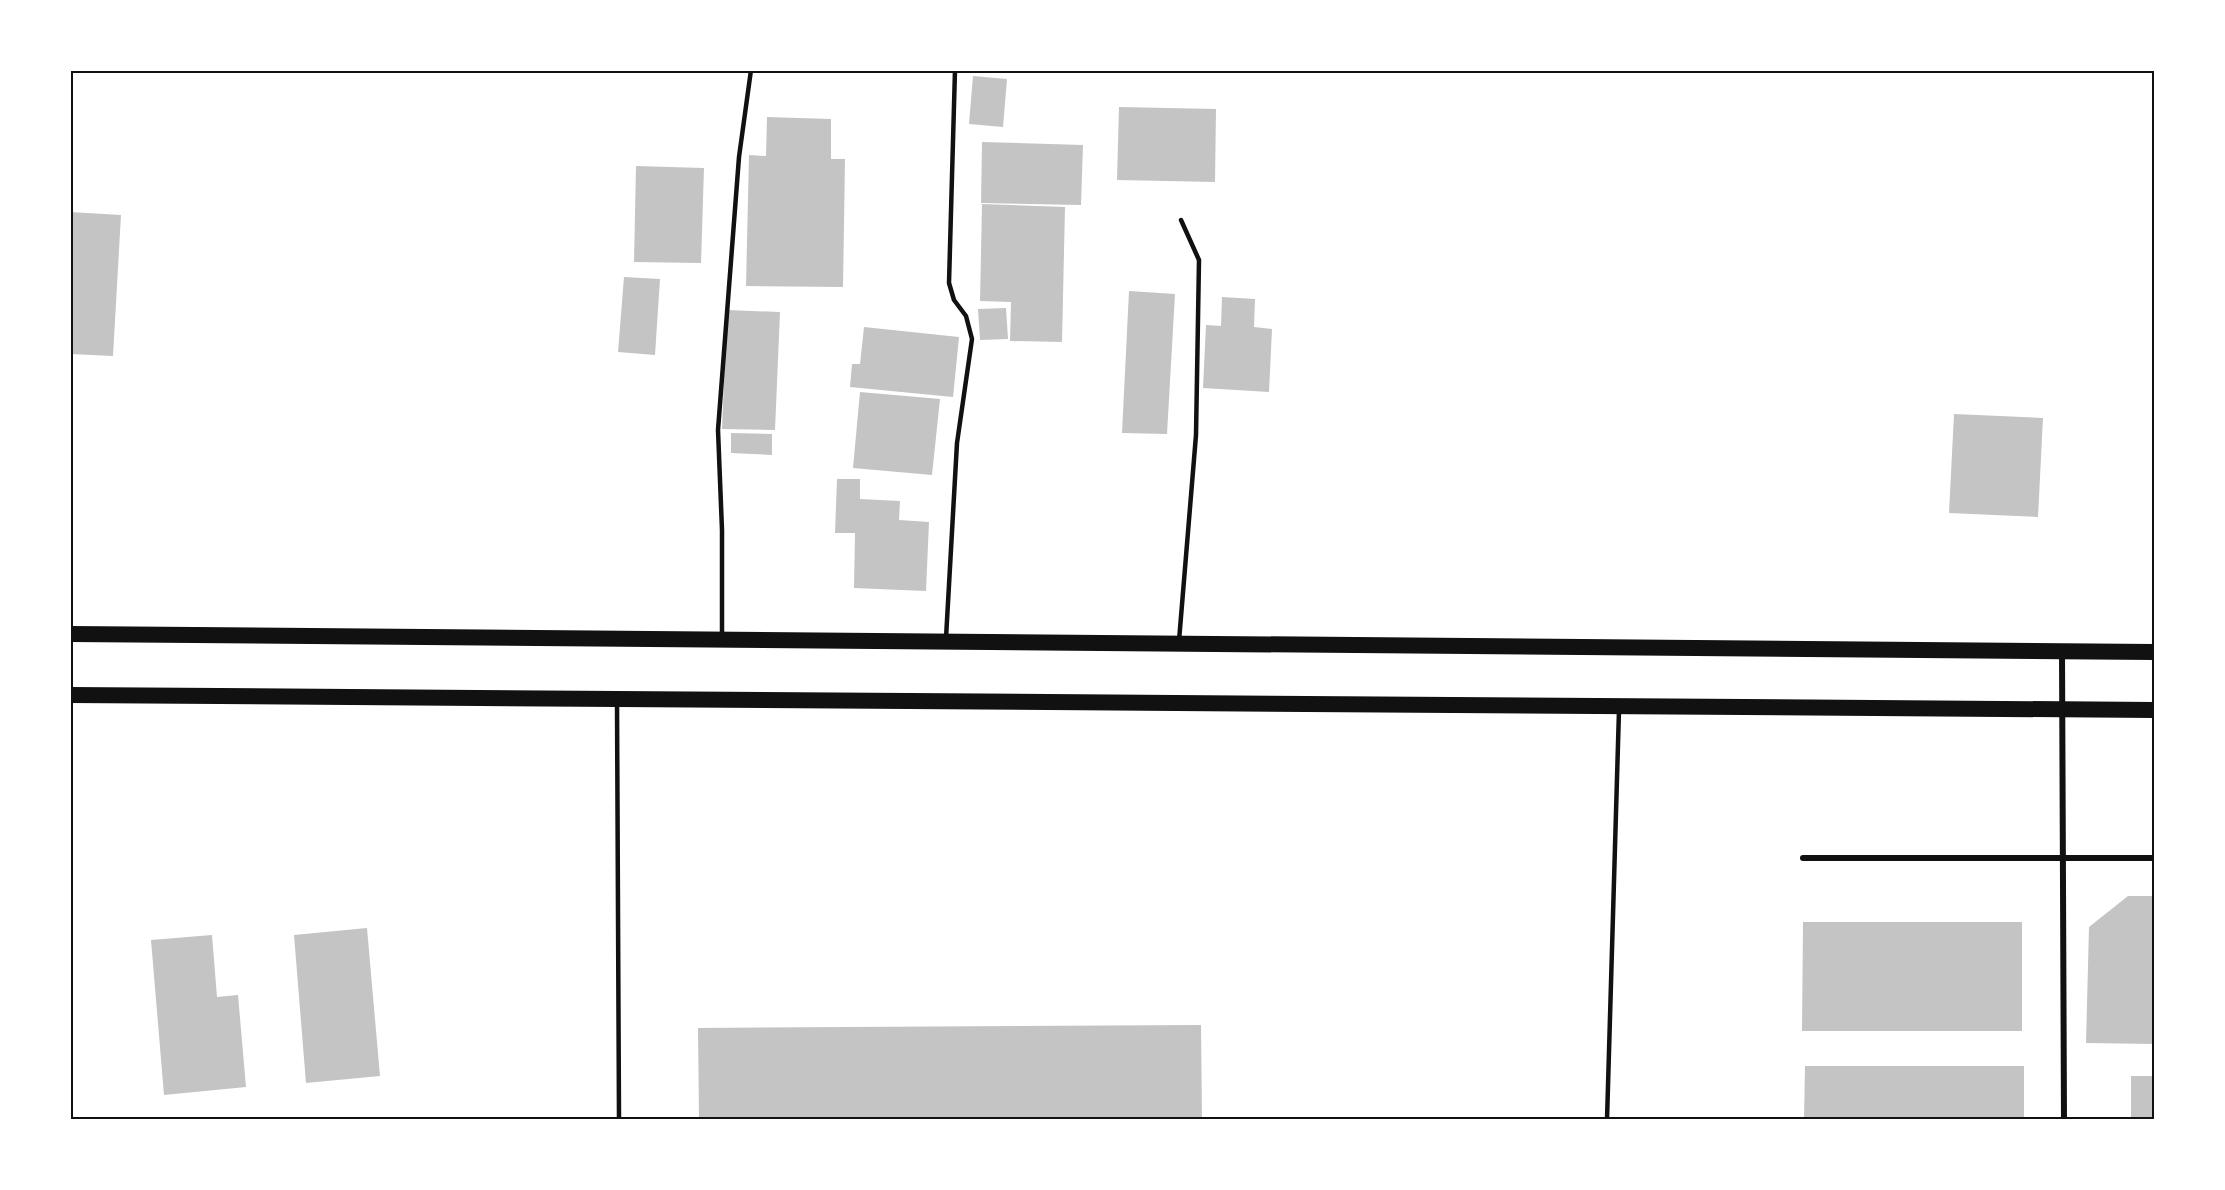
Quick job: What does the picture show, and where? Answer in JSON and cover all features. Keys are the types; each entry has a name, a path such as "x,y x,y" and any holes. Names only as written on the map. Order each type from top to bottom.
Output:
{"highway":[{"path":"70,634 2154,652"},
{"path":"70,695 2154,710"}],"street":[{"path":"2062,651 2064,1119"},
{"path":"1803,858 2154,858"}],"lane":[{"path":"722,641 722,530 718,430 739,157 751,70"},
{"path":"945,643 957,443 972,339 966,316 954,300 949,283 955,70"},
{"path":"1178,644 1196,435 1199,260 1181,220"},
{"path":"617,699 619,1119"},
{"path":"1607,1119 1619,707"}],"building":[{"path":"973,76 1007,79 1003,127 969,124"},
{"path":"1119,107 1216,109 1215,182 1117,180"},
{"path":"767,117 831,119 831,159 845,159 843,287 746,286 749,155 766,156"},
{"path":"982,142 1083,145 1081,205 981,203"},
{"path":"636,166 704,168 701,263 634,262"},
{"path":"982,204 1065,207 1062,342 1010,341 1011,302 980,301"},
{"path":"70,212 121,215 113,356 70,354"},
{"path":"624,277 660,279 655,355 618,352"},
{"path":"1129,291 1175,294 1167,434 1122,433"},
{"path":"1222,297 1255,299 1254,327 1272,329 1269,392 1203,388 1206,325 1221,326"},
{"path":"1006,308 1008,339 980,340 978,309"},
{"path":"727,310 780,312 775,430 722,429"},
{"path":"864,327 959,337 953,397 850,387 852,364 860,364"},
{"path":"860,392 940,399 932,475 853,468"},
{"path":"1954,414 2043,418 2038,517 1949,513"},
{"path":"731,433 772,434 772,455 731,453"},
{"path":"837,479 860,479 860,499 900,501 899,520 929,522 926,591 854,588 855,533 835,533"},
{"path":"2128,896 2154,896 2154,1044 2086,1043 2089,927"},
{"path":"1803,922 2022,922 2022,1031 1802,1031"},
{"path":"367,928 380,1076 306,1083 294,935"},
{"path":"212,935 217,997 238,995 246,1087 164,1095 151,940"},
{"path":"1201,1025 1202,1120 699,1120 698,1028"},
{"path":"1805,1066 2024,1066 2024,1120 1804,1120"},
{"path":"2131,1076 2154,1076 2154,1120 2131,1120"}]}
